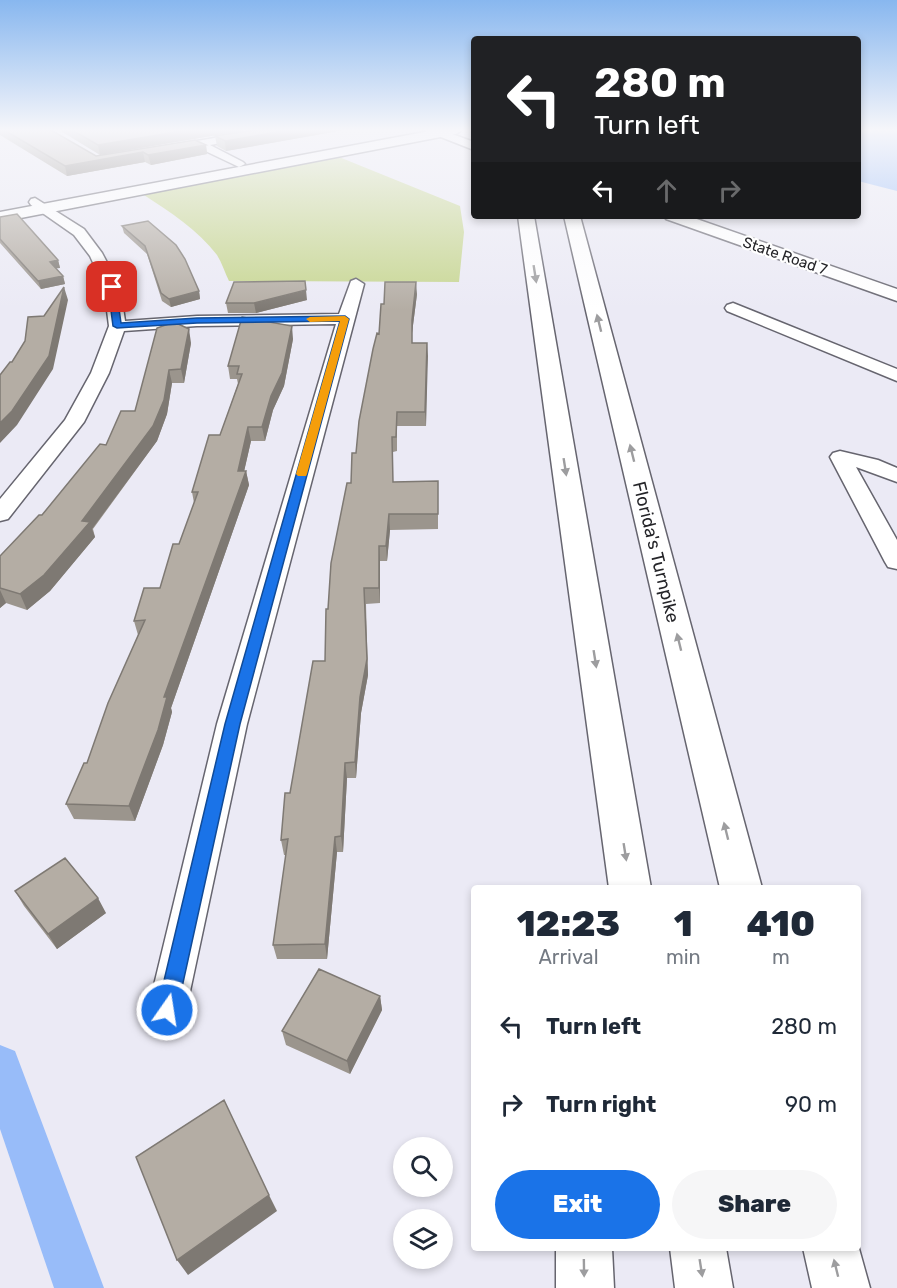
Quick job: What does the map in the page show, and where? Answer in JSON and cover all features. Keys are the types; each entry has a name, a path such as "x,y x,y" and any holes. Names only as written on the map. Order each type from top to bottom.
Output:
{"main road":[{"path":"0,209 40,205 119,190"},
{"path":"0,217 40,205"},
{"path":"526,219 630,885"},
{"name":"Florida's Turnpike","path":"573,219 740,885"},
{"name":"State Road 7","path":"681,219 897,295"},
{"name":"State Road 7","path":"732,219 745,223"},
{"path":"584,1251 585,1288"},
{"path":"698,1251 704,1288"},
{"path":"832,1251 841,1288"}],"street":[{"path":"0,514 74,422 100,373 117,326 112,287 97,256 79,232 40,205"},
{"path":"167,1010 232,724 356,284"},
{"path":"733,308 897,376"},
{"path":"117,326 197,321 345,319"},
{"path":"897,476 871,464 840,457 897,562"}],"green space":[{"path":"169,190 421,190 460,206 464,232 459,282 229,281 217,255 201,237 144,195"}],"building":[{"path":"17,214 58,260 50,262 63,276 38,281 0,239 0,217"},
{"path":"148,221 176,245 199,291 169,299 161,293 145,246 122,226"},
{"path":"305,281 306,290 254,303 226,303 234,282"},
{"path":"385,282 416,282 412,343 427,343 425,412 397,412 396,437 392,437 393,482 438,481 438,514 389,514 386,546 379,546 379,588 364,588 367,659 360,697 355,762 345,763 341,836 335,837 325,944 273,945 288,839 281,840 285,793 290,793 313,661 325,661 326,609 328,609 331,563 347,483 351,483 352,453 356,453 359,421 373,349 377,333 379,334"},
{"path":"64,287 49,356 12,411 0,423 0,375 12,362 25,341 28,317 44,316"},
{"path":"242,317 292,326 282,373 271,396 262,427 248,427 238,471 246,471 164,697 167,697 158,730 129,806 66,804 84,763 87,763 108,703 145,620 134,621 144,588 160,588 173,544 179,544 198,492 192,492 209,435 220,435 242,374 237,374 239,366 228,366"},
{"path":"174,322 189,329 181,369 169,370 164,400 153,426 82,521 90,522 44,575 20,594 0,588 0,556 39,515 42,515 100,444 106,445 121,411 135,411 157,328"},
{"path":"65,858 98,898 48,934 15,891"},
{"path":"319,969 380,996 347,1061 282,1031"},
{"path":"224,1100 269,1195 177,1260 136,1157"}],"waterway":[{"path":"0,1066 79,1288"}],"slow traffic":[{"path":"302,474 345,319 310,319"}],"route":[{"path":"112,287 117,326 197,321 345,319 232,724 167,1010"}]}
